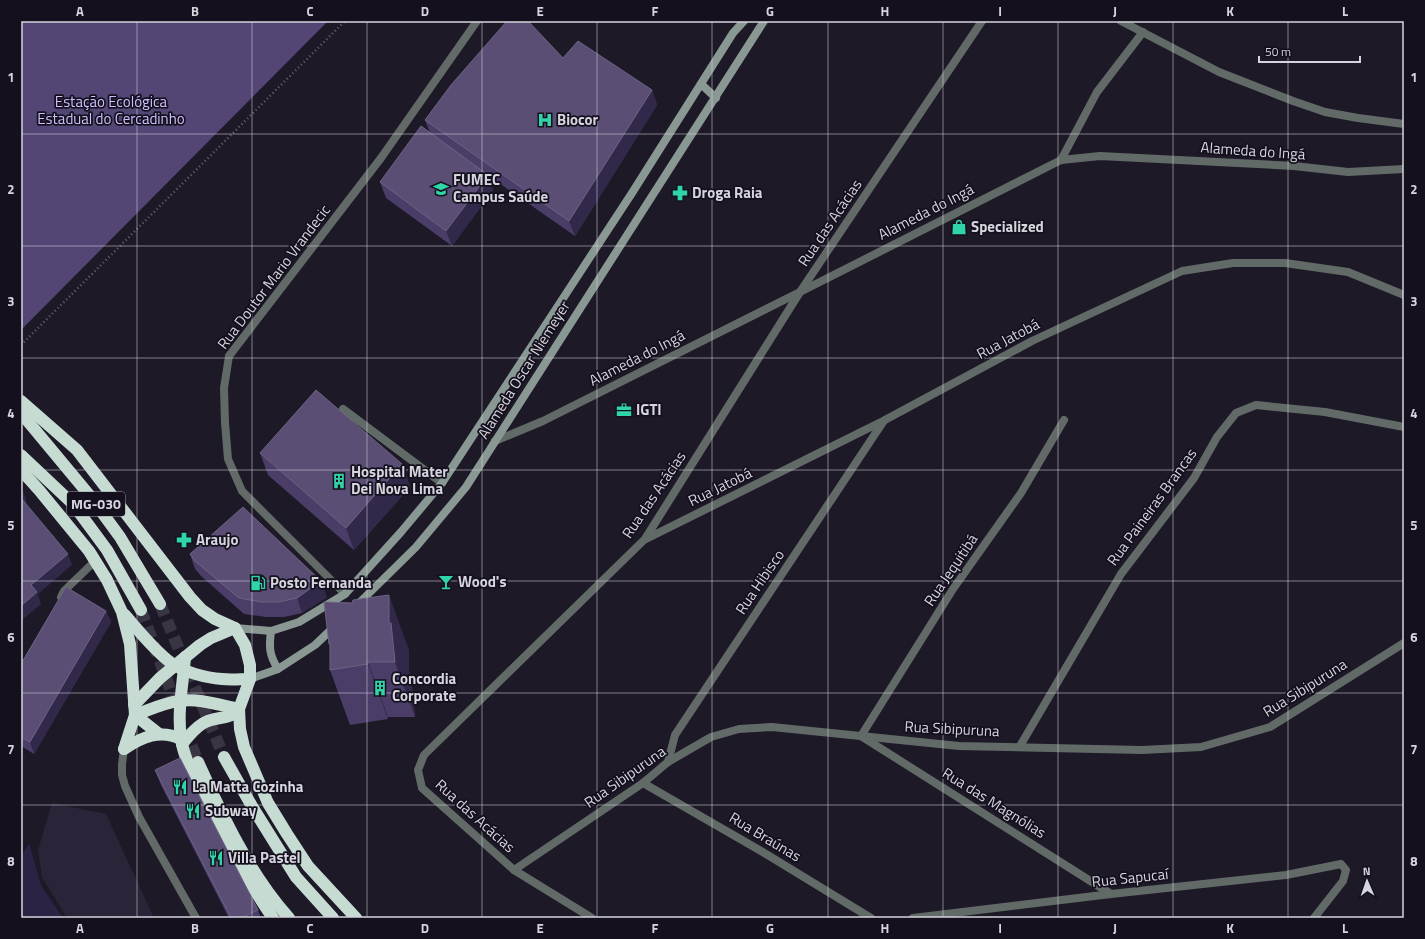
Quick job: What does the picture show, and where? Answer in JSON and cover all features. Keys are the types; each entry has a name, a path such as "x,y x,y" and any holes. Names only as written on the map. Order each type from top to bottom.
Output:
{"highway":[{"path":"21,401 77,450 190,597 202,610 234,628 245,645 250,665 250,679 239,709 240,728 244,747 268,803 287,834 308,866 356,918"},
{"name":"MG-030","path":"21,413 90,496 120,537 160,604"},
{"name":"MG-030","path":"21,454 73,504 107,550 141,610"},
{"path":"22,472 89,551 107,580 122,612 130,644 134,710 124,749"},
{"path":"122,612 169,662 179,668 201,675 222,679 250,679"},
{"path":"234,628 211,638 185,657 179,668 182,742 189,765 220,828 244,873 273,918"},
{"path":"134,710 160,678 179,668"},
{"path":"134,710 180,700 207,701 239,709"},
{"path":"182,742 203,723 231,716 239,709"},
{"path":"134,710 159,734"},
{"path":"124,749 142,738 159,734 170,735 182,742"},
{"path":"224,757 253,808 296,877 332,918"},
{"path":"198,762 220,811 253,870 289,918"}],"street":[{"name":"Rua Doutor Mario Vrandecic","path":"345,594 242,491 228,459 224,388 229,356 381,158 477,21"},
{"name":"Alameda Oscar Niemeyer","path":"234,628 271,631 298,622 345,594 401,532 442,483 632,193 733,33 744,21"},
{"name":"Alameda Oscar Niemeyer","path":"250,679 278,669 315,645 416,546 466,488 764,21"},
{"name":"Rua das Acácias","path":"592,918 514,870 422,788 418,770 424,755 645,539 800,292 982,21"},
{"path":"1121,21 1219,72 1293,101 1331,113 1404,124"},
{"path":"1061,160 1097,92 1143,32"},
{"path":"702,84 716,98"},
{"name":"Alameda do Ingá","path":"495,442 543,421 1061,160 1100,156 1294,166 1348,172 1404,169"},
{"name":"Rua Jatobá","path":"645,539 883,421 1032,341 1182,271 1232,263 1286,263 1348,272 1404,295"},
{"name":"Rua Paineiras Brancas","path":"1020,746 1121,574 1194,478 1217,437 1236,413 1256,405 1325,412 1402,425"},
{"path":"342,409 442,483"},
{"name":"Rua Jequitibá","path":"861,736 953,589 1021,493 1064,420"},
{"name":"Rua Hibisco","path":"668,762 675,735 883,421"},
{"path":"56,607 64,590 95,561"},
{"path":"271,631 269,646 272,659 278,669"},
{"name":"Rua Sibipuruna","path":"514,870 643,783 668,762 711,737 740,729 772,727 959,746 1020,746 1142,750 1201,747 1270,727 1404,643"},
{"name":"Rua das Magnólias","path":"861,736 1112,894"},
{"path":"124,749 122,775 136,811 196,918"},
{"name":"Rua Braúnas","path":"643,783 761,851 871,918"},
{"name":"Rua Sapucaí","path":"913,918 1286,875 1341,864 1346,870 1343,881 1314,918"}],"path":[{"path":"21,345 345,21"}],"shaded area":[{"path":"52,803 106,814 154,918 67,918 42,877 38,850"},
{"path":"29,843 41,885 63,918 21,918 21,857"}],"green space":[{"name":"Estação Ecológica Estadual do Cercadinho","path":"21,21 328,21 21,330"}],"building":[{"name":"Biocor","path":"507,21 528,21 563,58 578,41 652,90 569,221 425,120 451,85"},
{"path":"421,126 488,175 446,231 380,182"},
{"name":"Hospital Mater Dei Nova Lima","path":"316,390 402,464 346,528 260,453"},
{"path":"21,498 68,554 31,585 37,592 21,606"},
{"path":"243,507 321,581 297,598 278,602 261,602 239,598 195,561 190,554"},
{"path":"66,587 106,611 30,742 21,737 21,664"},
{"path":"389,595 389,623 391,623 395,662 368,662 368,664 330,670 330,644 324,602 352,603 353,600"},
{"path":"180,758 258,910 241,918 231,918 155,770"}],"tunnel":[{"path":"160,604 224,757"},
{"path":"141,610 178,710"},
{"path":"185,729 198,762"}],"place":[{"name":"Biocor","path":"545,120"},
{"name":"FUMEC Campus Saúde","path":"441,189"},
{"name":"Droga Raia","path":"680,193"},
{"name":"Specialized","path":"959,227"},
{"name":"IGTI","path":"624,410"},
{"name":"Hospital Mater Dei Nova Lima","path":"339,481"},
{"name":"Araujo","path":"184,540"},
{"name":"Wood's","path":"446,582"},
{"name":"Posto Fernanda","path":"258,583"},
{"name":"Concordia Corporate","path":"380,688"},
{"name":"La Matta Cozinha","path":"180,787"},
{"name":"Subway","path":"193,811"},
{"name":"Villa Pastel","path":"216,858"}]}
